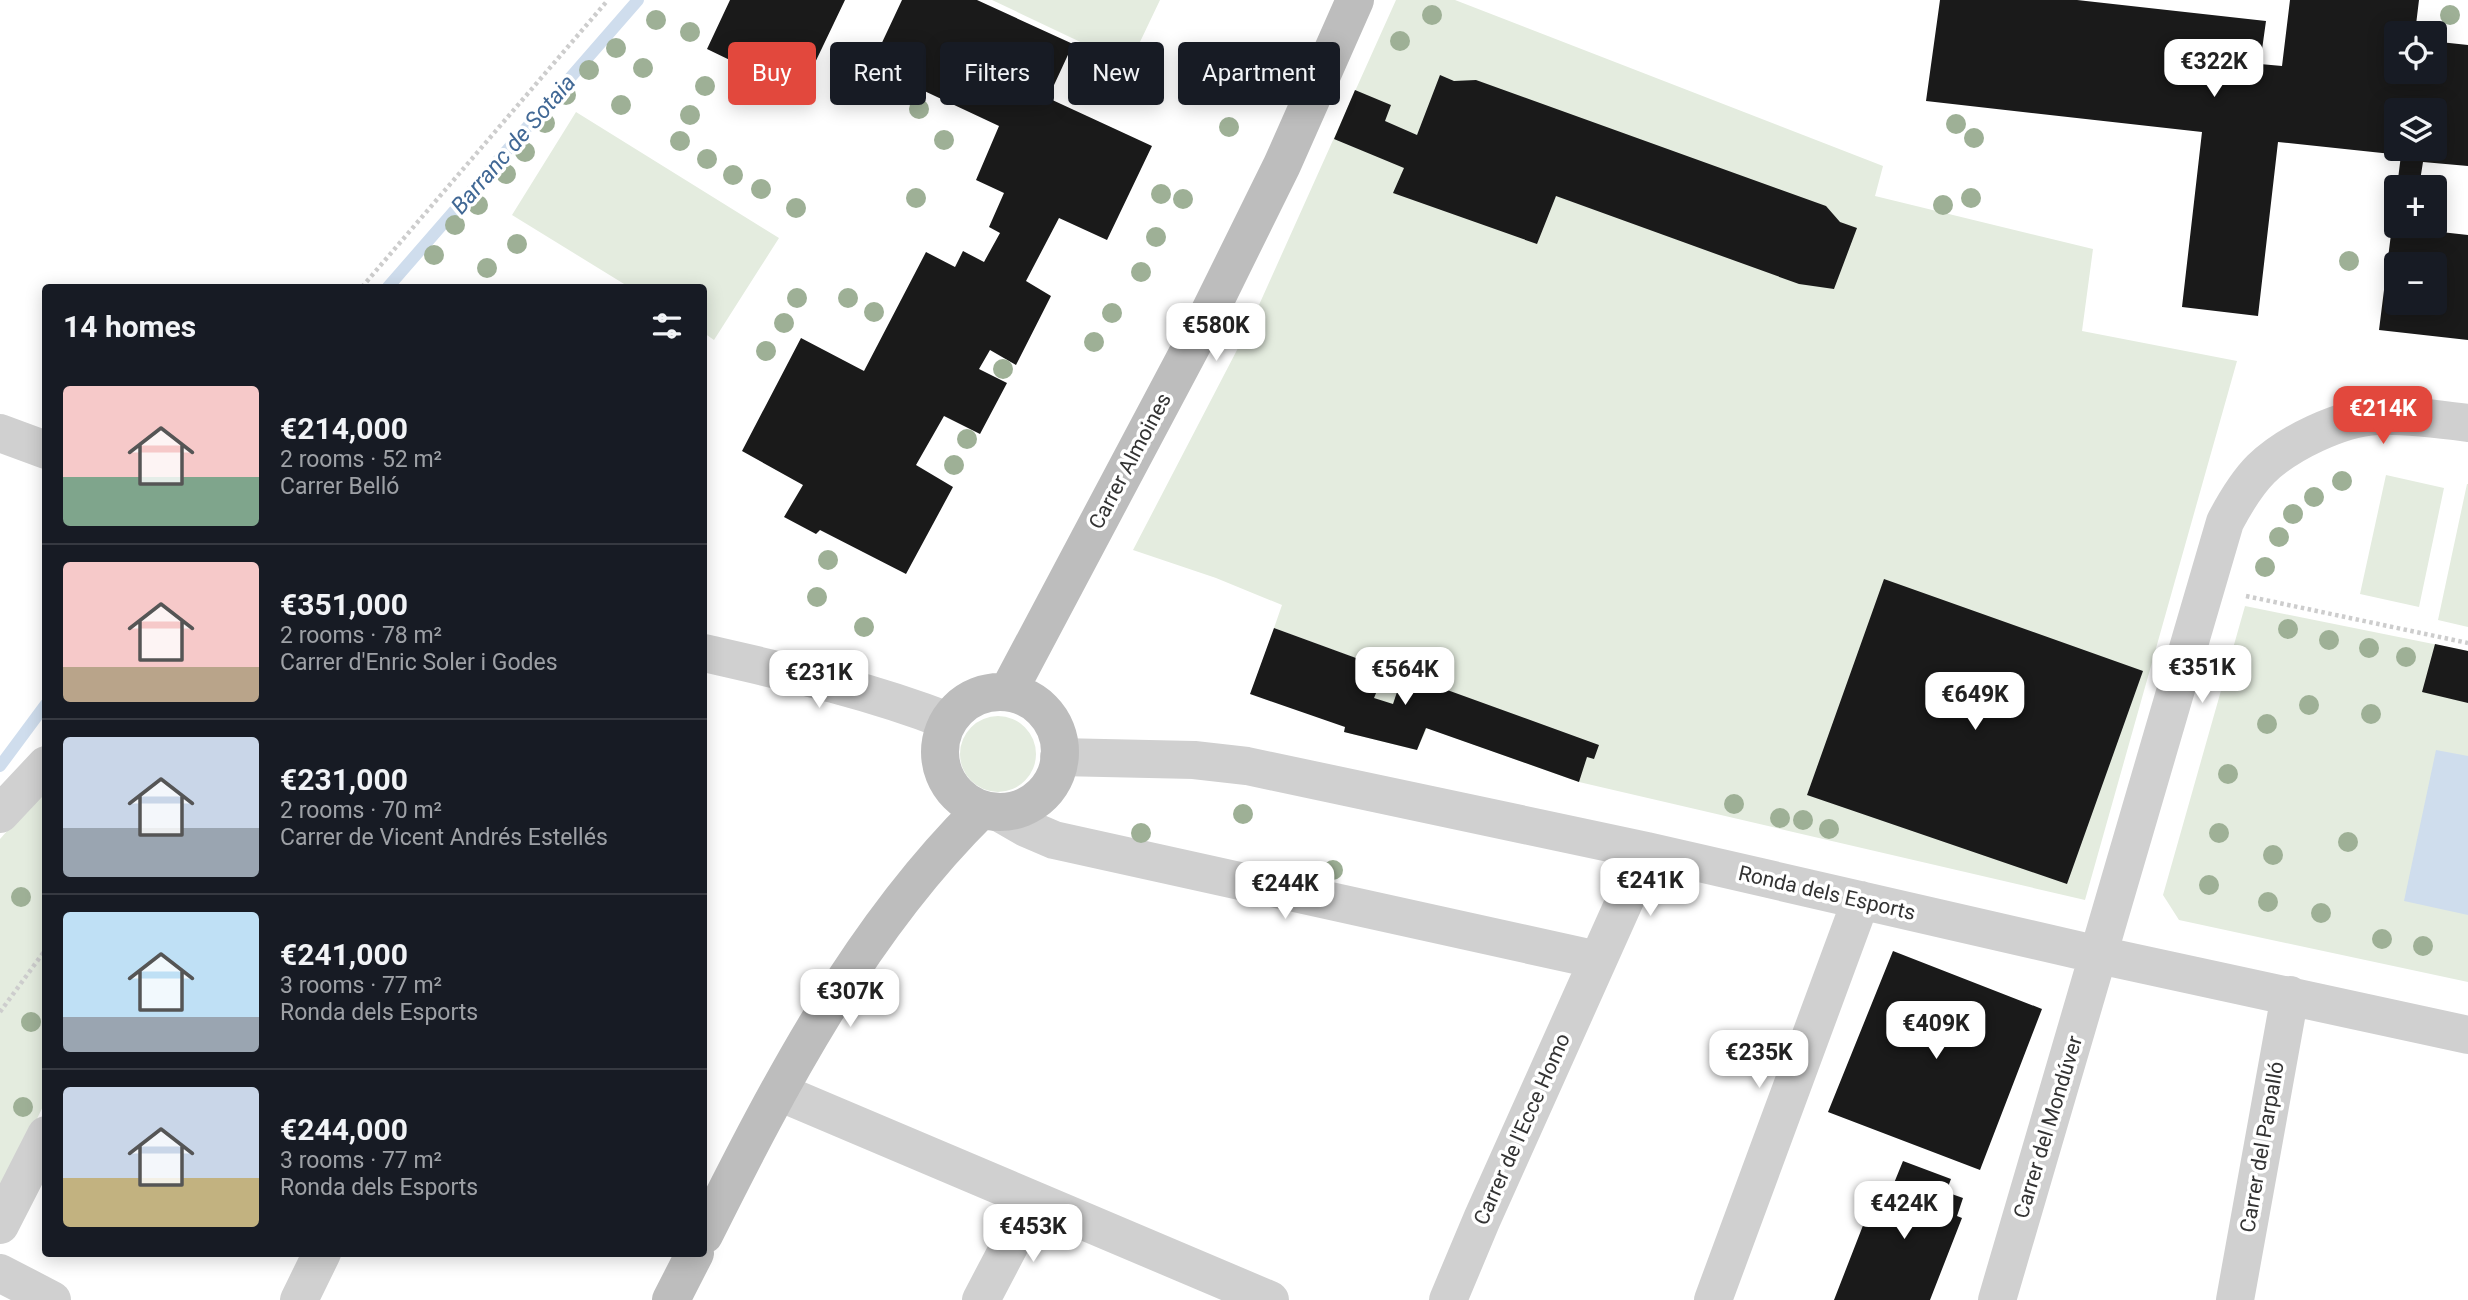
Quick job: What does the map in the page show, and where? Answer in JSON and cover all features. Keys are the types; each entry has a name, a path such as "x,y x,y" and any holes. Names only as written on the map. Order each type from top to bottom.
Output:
{"street":[{"name":"Carrer Almoines","path":"1008,692 1206,317 1282,165 1355,0"},
{"name":"Carrer del Mondúver","path":"1997,1300 2205,587 2225,522 2239,495 2261,469 2294,444 2333,427 2374,416 2410,416 2468,423"},
{"path":"0,433 42,449"},
{"path":"707,654 848,687 948,721"},
{"path":"707,1229 756,1131 846,978 928,865 990,811 1018,810 1036,800 1049,787 1058,768 1060,748 1055,728 1044,710 1028,698 1008,692 987,693 968,701 948,721 939,751 942,770 950,788 964,801 990,811 1054,840 1598,960"},
{"name":"Ronda dels Esports","path":"1059,757 1194,760 1247,766 1647,851 2099,955 2468,1035"},
{"path":"0,814 42,769"},
{"name":"Carrer de l'Ecce Homo","path":"1448,1300 1647,851"},
{"path":"1713,1300 1861,900"},
{"name":"Carrer del Parpalló","path":"2235,1300 2290,995"},
{"path":"779,1092 1033,1201 1217,1290 1270,1300"},
{"path":"0,1226 42,1143"},
{"path":"981,1300 1033,1201"},
{"path":"299,1300 320,1257"},
{"path":"671,1300 693,1257"},
{"path":"0,1273 52,1300"}],"path":[{"path":"365,284 608,0"},
{"path":"2205,587 2468,643"},
{"path":"0,1012 42,954"}],"shaded area":[{"path":"992,0 1160,0 1140,42 1081,42"},
{"path":"1396,0 1455,0 1883,166 1875,196 2093,249 2082,331 2237,361 2085,900 1579,782 1427,728 1417,750 1344,732 1366,662 1274,628 1282,605 1216,578 1133,550 1250,325"},
{"path":"576,112 779,238 714,340 707,335 707,284 624,284 512,215"},
{"path":"2386,475 2444,488 2419,607 2360,594"},
{"path":"2468,484 2468,627 2438,620"},
{"path":"2245,606 2468,651 2468,982 2179,920 2163,895"},
{"path":"991,716 1005,716 1019,722 1030,733 1034,739 1034,769 1025,781 1013,790 991,792 977,786 966,775 960,761 960,747 966,733 977,722"},
{"path":"42,791 42,1108 0,1197 0,839"}],"water":[{"path":"2436,750 2468,756 2468,915 2404,901"}],"building":[{"path":"730,0 845,0 816,61 816,42 728,42 728,59 707,49"},
{"path":"902,0 977,0 1069,42 1068,55 1054,85 1054,42 940,42 940,98 926,92 926,42 882,42"},
{"path":"1940,0 2077,0 2266,21 2260,64 2282,66 2290,0 2419,0 2416,21 2384,21 2384,84 2447,84 2447,43 2468,45 2468,166 2423,162 2421,175 2398,175 2400,161 2447,161 2447,98 2384,98 2384,153 2278,142 2258,316 2182,307 2202,132 1926,101"},
{"path":"1440,75 1454,81 1476,80 1826,206 1840,222 1857,228 1834,289 1799,284 1556,196 1537,244 1393,193 1404,168 1334,139 1355,90 1391,105 1385,121 1417,135"},
{"path":"1054,101 1152,146 1107,240 1059,218 1026,281 1051,296 1016,365 990,350 979,369 1007,383 980,434 944,416 916,465 953,487 906,574 820,530 816,534 784,517 803,485 742,451 801,338 864,371 926,252 955,267 963,251 984,262 1000,233 989,227 1004,193 976,180 999,126 954,105 1054,105"},
{"path":"2447,233 2468,235 2468,340 2379,330 2384,290 2384,315 2447,315 2447,252 2389,252 2390,238 2447,238"},
{"path":"1884,579 2143,671 2067,884 1807,795"},
{"path":"1274,628 1386,669 1374,698 1393,704 1403,674 1599,745 1594,759 1587,757 1579,782 1426,728 1417,750 1344,732 1345,727 1250,694"},
{"path":"2435,644 2468,651 2468,703 2422,692"},
{"path":"1893,951 2042,1009 1980,1170 1828,1112"},
{"path":"1903,1161 1951,1179 1946,1192 1963,1198 1957,1216 1962,1218 1930,1300 1834,1300 1869,1210 1881,1215"}],"waterway":[{"name":"Barranc de Sotaia","path":"391,284 638,0"},
{"name":"Barranc de Sotaia","path":"0,766 42,709"}]}
